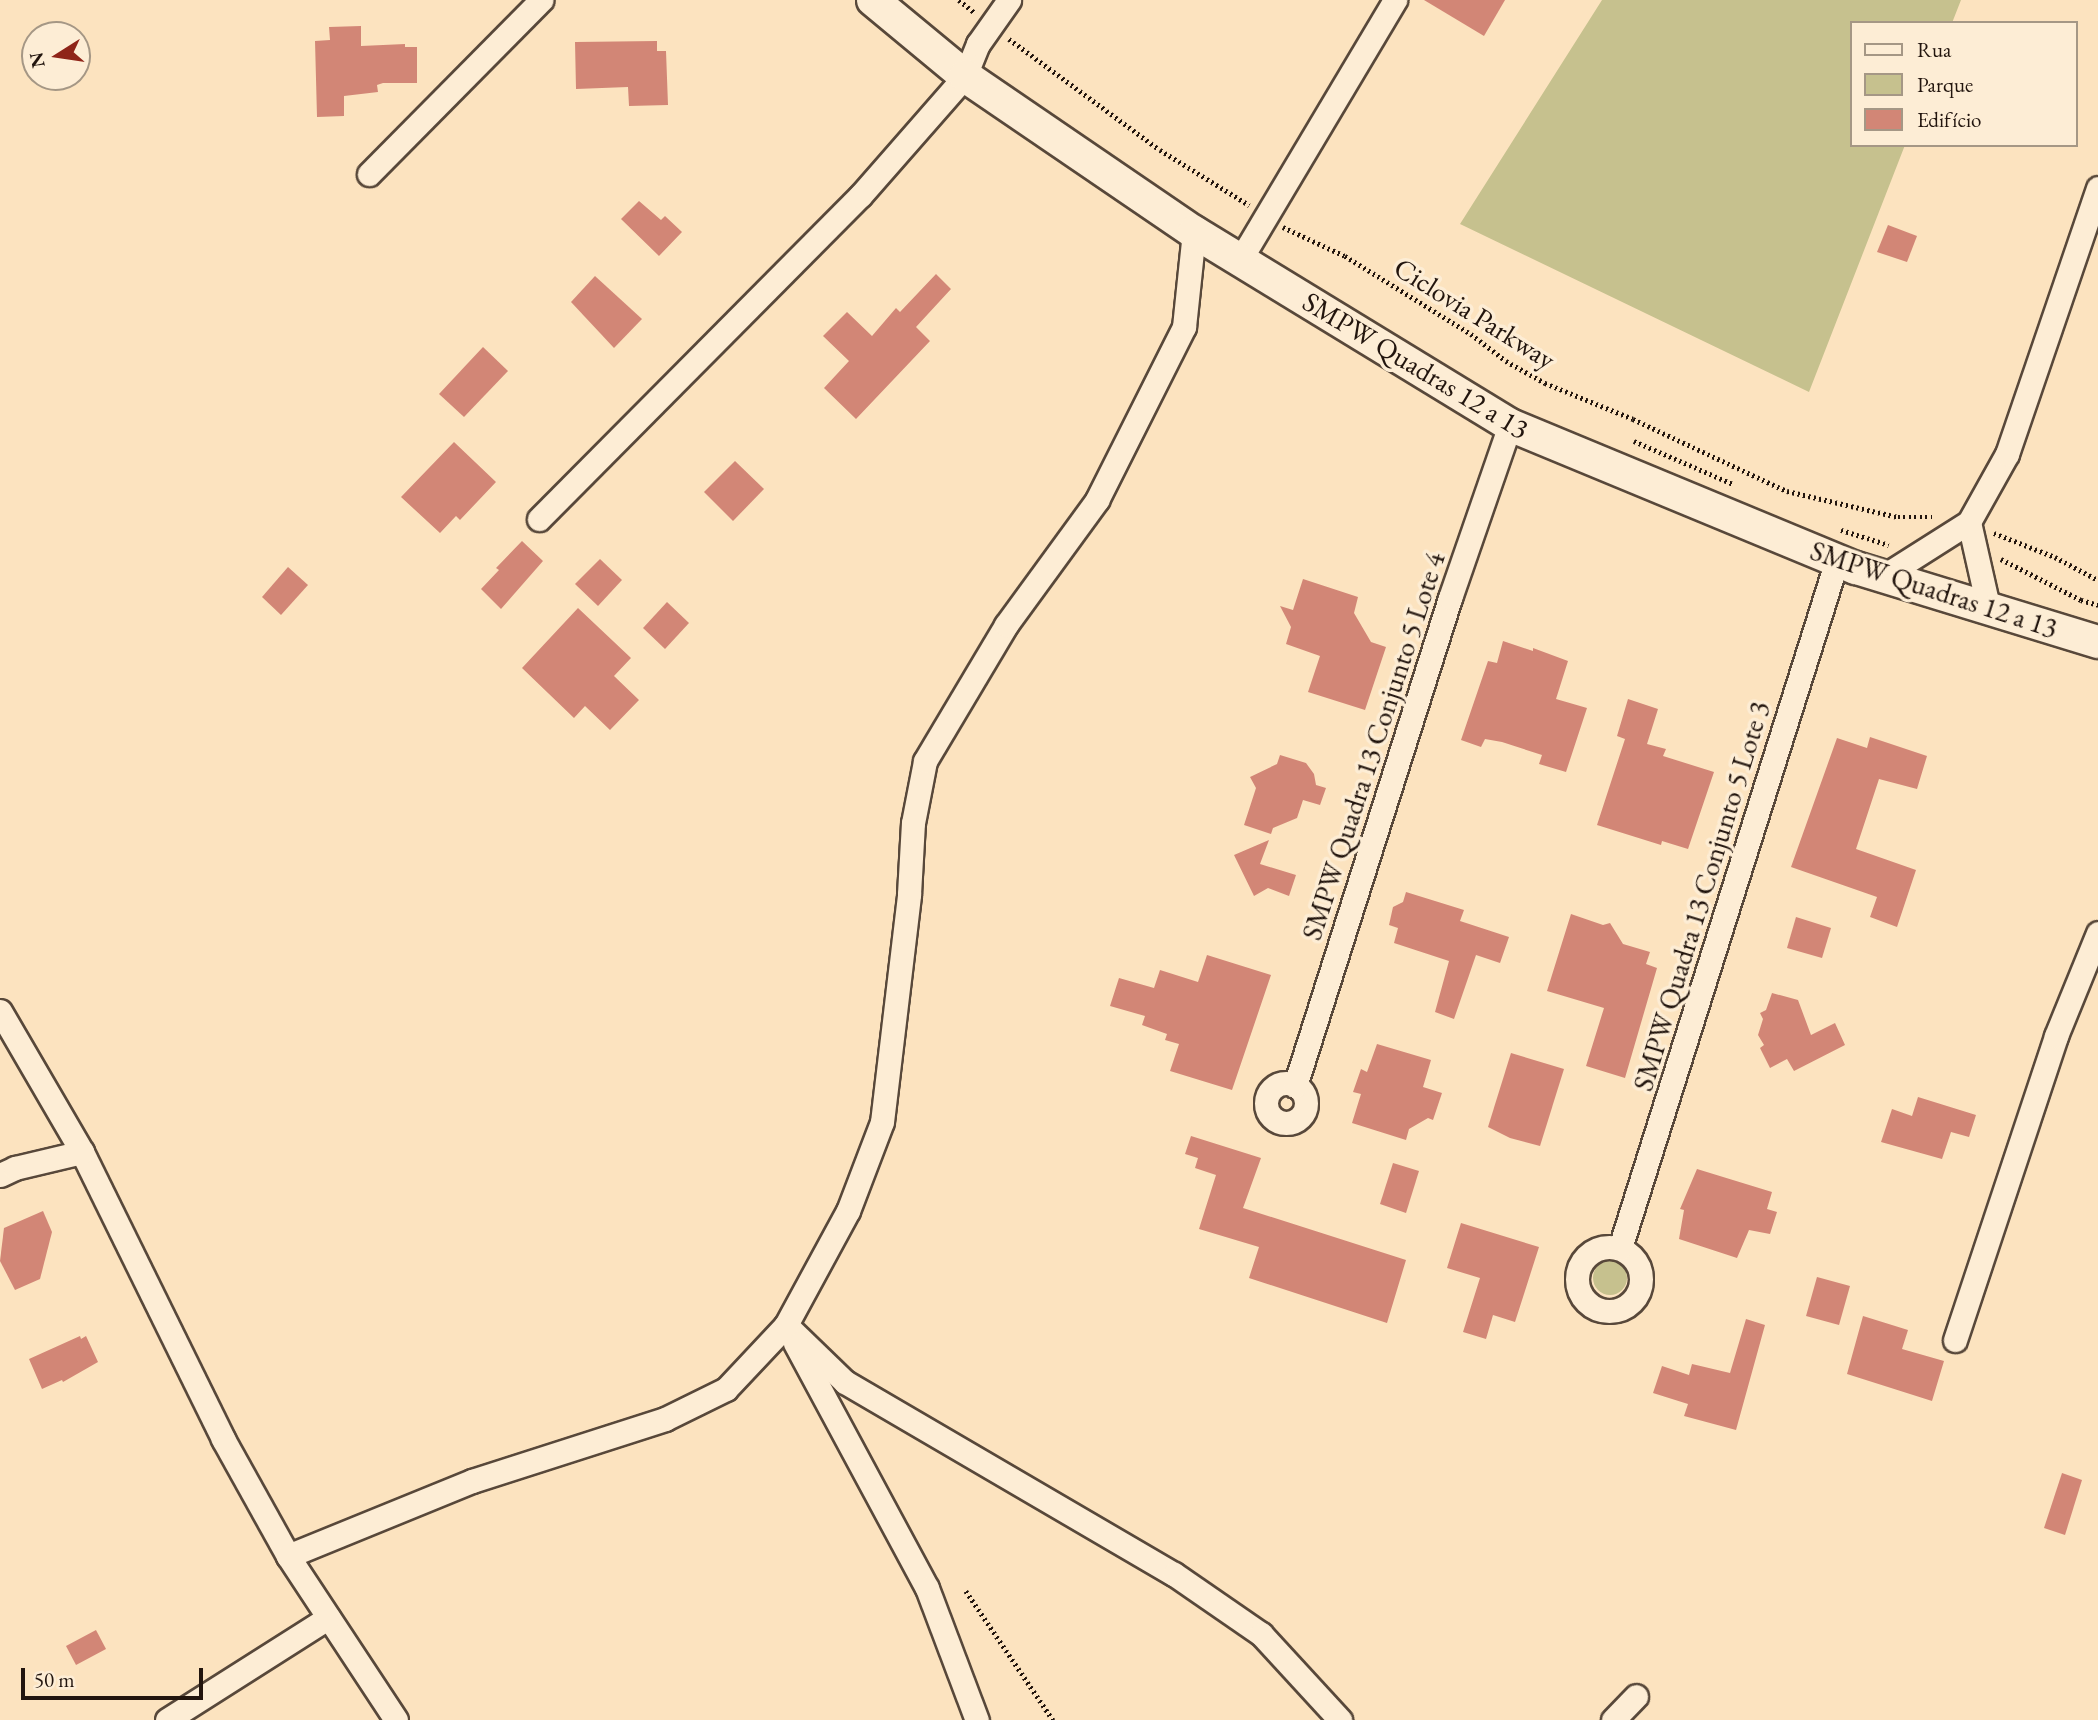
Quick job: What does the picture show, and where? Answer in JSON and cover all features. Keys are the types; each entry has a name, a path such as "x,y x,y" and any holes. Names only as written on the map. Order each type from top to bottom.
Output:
{"street":[{"path":"369,174 541,0"},
{"name":"SMPW Quadras 12 a 13","path":"873,0 965,76 1194,232 1510,425 1838,544 1884,576 1989,611 2098,642"},
{"path":"539,519 860,196 965,76 978,44 1009,0"},
{"path":"1240,260 1395,0"},
{"path":"1884,576 1969,522 2007,454 2098,188"},
{"path":"288,1556 472,1481 666,1419 726,1388 786,1325 848,1210 882,1122 909,894 913,823 925,761 1006,625 1097,500 1184,327 1194,232"},
{"name":"SMPW Quadra 13 Conjunto 5 Lote 4","path":"1296,1086 1450,598 1510,425"},
{"path":"1969,522 1989,611"},
{"name":"SMPW Quadra 13 Conjunto 5 Lote 3","path":"1620,1248 1838,544"},
{"path":"1955,1340 2056,1035 2098,933"},
{"path":"0,1011 82,1152 223,1439 288,1556 396,1720"},
{"path":"0,1175 15,1168 82,1152"},
{"path":"786,1325 927,1587 977,1720"},
{"path":"786,1325 845,1382 1174,1574 1261,1634 1340,1720"},
{"path":"166,1720 328,1618"},
{"path":"1613,1720 1636,1696"}],"path":[{"name":"Ciclovia Parkway","path":"959,0 1160,150 1293,233 1345,256 1471,334 1506,361 1545,383 1633,419 1787,491 1898,517 1959,517 2055,557 2098,580"},
{"path":"1634,441 1736,486"},
{"path":"1838,544 1918,553"},
{"path":"1977,557 2000,558 2081,600 2098,605"},
{"path":"966,1591 1053,1720"}],"green space":[{"path":"1602,0 1961,0 1953,21 1850,21 1850,147 1904,147 1809,392 1460,224"},
{"path":"1610,1261 1622,1266 1627,1278 1622,1290 1610,1295 1598,1290 1593,1278 1598,1266"}],"building":[{"path":"1424,0 1505,0 1484,36"},
{"path":"361,26 361,46 405,44 405,47 417,47 417,83 383,83 377,85 378,92 344,96 344,116 317,117 315,41 330,40 329,27"},
{"path":"657,41 657,51 666,51 668,105 629,106 628,87 576,89 575,42"},
{"path":"639,201 661,220 665,216 682,232 659,256 621,219"},
{"path":"1888,225 1917,236 1907,262 1877,252"},
{"path":"936,274 951,289 916,327 930,341 856,419 824,388 849,361 823,336 847,312 872,336 896,308 900,312"},
{"path":"595,276 642,319 614,348 571,302"},
{"path":"483,347 508,371 464,417 439,394"},
{"path":"454,442 496,482 460,520 456,516 440,533 401,497"},
{"path":"735,461 764,489 733,521 704,492"},
{"path":"522,541 543,561 501,609 481,589 499,570 496,568"},
{"path":"600,559 622,580 598,606 575,584"},
{"path":"288,567 308,585 281,615 262,597"},
{"path":"1303,579 1358,597 1354,613 1371,642 1386,647 1365,710 1308,692 1320,656 1286,644 1291,627 1280,606 1293,610"},
{"path":"667,602 689,623 665,649 643,628"},
{"path":"578,608 631,658 614,676 639,700 610,730 585,706 574,718 522,668"},
{"path":"1503,641 1533,651 1533,648 1568,661 1556,699 1587,708 1566,772 1539,764 1542,755 1502,742 1485,739 1481,747 1461,740 1488,661 1497,663"},
{"path":"1628,699 1658,709 1647,744 1666,749 1663,756 1714,772 1688,849 1662,841 1661,845 1597,825 1625,739 1617,736"},
{"path":"1870,737 1927,756 1917,789 1879,779 1856,849 1916,870 1897,927 1870,917 1877,897 1791,867 1837,738 1867,748"},
{"path":"1280,755 1306,763 1314,774 1316,785 1326,788 1320,805 1303,800 1297,818 1273,828 1271,834 1244,825 1256,788 1250,777 1277,764"},
{"path":"1269,840 1260,864 1296,875 1289,896 1268,888 1254,896 1234,855"},
{"path":"1406,892 1464,910 1460,921 1509,937 1500,963 1476,955 1454,1019 1435,1012 1449,961 1394,943 1398,928 1389,925 1393,907 1403,902"},
{"path":"1571,914 1603,925 1610,923 1623,944 1650,952 1646,964 1657,968 1625,1078 1586,1066 1604,1008 1547,991"},
{"path":"1796,917 1831,928 1822,958 1787,948"},
{"path":"1207,955 1271,975 1232,1090 1170,1071 1179,1044 1165,1040 1167,1034 1142,1025 1145,1016 1110,1006 1119,978 1154,988 1160,970 1198,982"},
{"path":"1772,993 1798,1000 1811,1035 1835,1023 1845,1045 1794,1071 1787,1059 1770,1068 1760,1048 1764,1045 1758,1035 1763,1019 1760,1013 1766,1010"},
{"path":"1377,1044 1431,1060 1423,1087 1442,1093 1433,1120 1428,1118 1409,1129 1406,1140 1352,1123 1361,1094 1353,1092 1361,1069 1367,1072"},
{"path":"1511,1053 1564,1069 1540,1146 1510,1138 1488,1127"},
{"path":"1918,1097 1976,1115 1969,1137 1951,1132 1942,1159 1881,1142 1892,1109 1912,1116"},
{"path":"1191,1136 1261,1158 1243,1208 1406,1260 1387,1323 1249,1278 1259,1247 1199,1229 1216,1175 1195,1168 1198,1158 1185,1154"},
{"path":"1393,1163 1419,1171 1406,1213 1380,1204"},
{"path":"1697,1169 1772,1192 1767,1209 1777,1212 1770,1234 1749,1230 1737,1258 1679,1239 1684,1210 1680,1209"},
{"path":"43,1211 52,1232 40,1279 15,1290 0,1261 4,1228"},
{"path":"1461,1223 1539,1247 1515,1322 1493,1315 1486,1339 1463,1332 1480,1278 1447,1268"},
{"path":"1817,1277 1850,1286 1839,1325 1806,1316"},
{"path":"1863,1316 1908,1330 1902,1349 1944,1361 1932,1401 1847,1374"},
{"path":"1746,1319 1765,1325 1736,1430 1684,1416 1688,1404 1653,1393 1662,1366 1689,1375 1692,1364 1730,1373"},
{"path":"80,1336 81,1339 86,1336 98,1362 63,1382 62,1380 42,1389 29,1359"},
{"path":"2062,1473 2082,1480 2065,1535 2044,1528"},
{"path":"96,1630 106,1649 76,1665 66,1646"}]}
